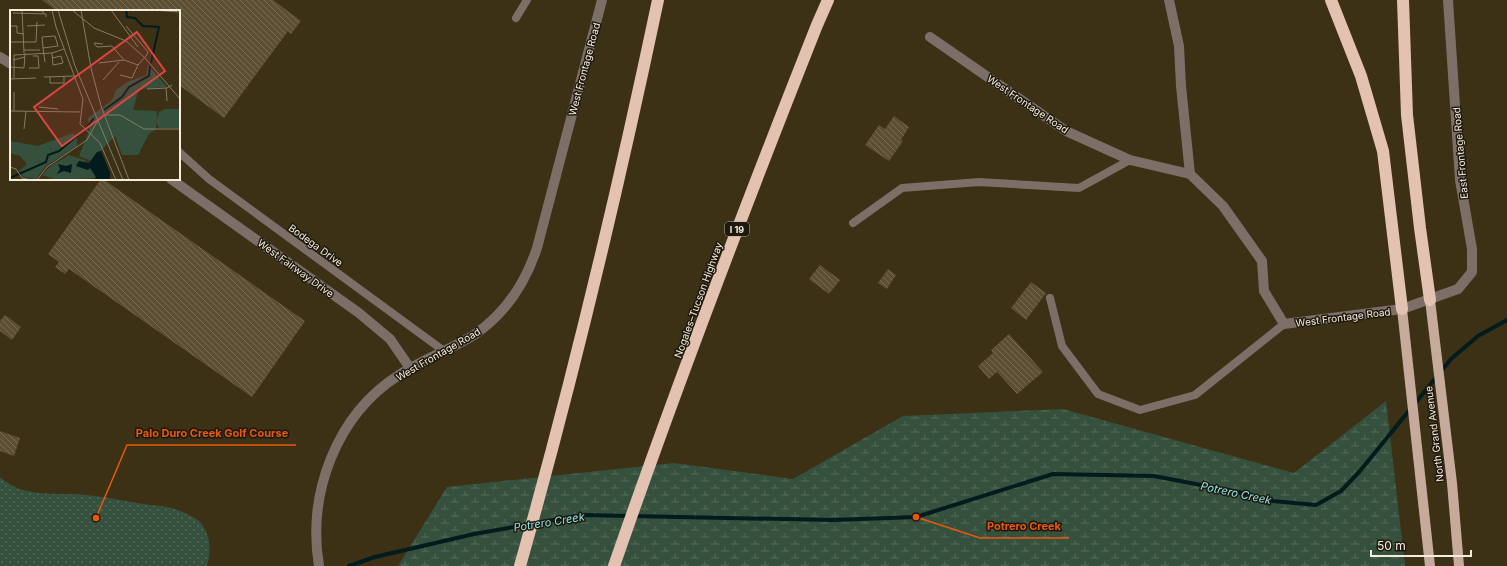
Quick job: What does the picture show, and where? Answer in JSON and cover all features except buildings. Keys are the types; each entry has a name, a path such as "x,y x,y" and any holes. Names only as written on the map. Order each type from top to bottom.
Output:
{"highway":[{"path":"520,566 545,479 627,147 658,0"},
{"name":"Nogales–Tucson Highway","path":"614,566 651,460 744,211 828,0"},
{"path":"1331,0 1361,76 1383,150 1402,309"},
{"path":"1403,0 1407,115 1430,300"}],"main road":[{"name":"North Grand Avenue","path":"1430,300 1459,566"},
{"name":"North Grand Avenue","path":"1402,309 1430,566"}],"street":[{"name":"West Frontage Road","path":"319,566 316,548 318,500 330,459 352,421 365,404 380,389 397,376 473,335 488,324 513,298 531,266 602,0"},
{"path":"1169,0 1179,46 1181,86 1190,174"},
{"name":"East Frontage Road","path":"1402,309 1458,289 1472,272 1472,249 1460,180 1448,0"},
{"name":"West Frontage Road","path":"930,37 1066,131 1130,160 1190,174 1223,206 1262,261 1264,291 1284,324 1402,309"},
{"path":"0,56 10,63"},
{"name":"West Fairway Drive","path":"173,180 359,313 390,339 410,368"}],"lane":[{"path":"516,18 526,0"},
{"name":"Bodega Drive","path":"180,153 209,179 444,351"},
{"path":"852,223 902,188 979,182 1079,188 1130,160"},
{"path":"1050,298 1062,346 1098,394 1140,410 1195,395 1284,324"}],"green space":[{"path":"1386,401 1405,566 398,566 447,487 674,463 793,479 903,416 1063,409 1294,473"},
{"path":"0,477 19,489 30,492 95,496 166,507 183,512 199,521 207,533 209,555 207,566 0,566"}],"waterway":[{"name":"Potrero Creek","path":"349,566 375,557 474,534 582,515 833,520 916,517 1053,474 1154,476 1243,493 1262,500 1316,505 1341,491 1360,471 1451,359 1478,336 1507,320"}],"place":[{"name":"Potrero Creek","path":"916,517"},
{"name":"Palo Duro Creek Golf Course","path":"96,518"}]}
